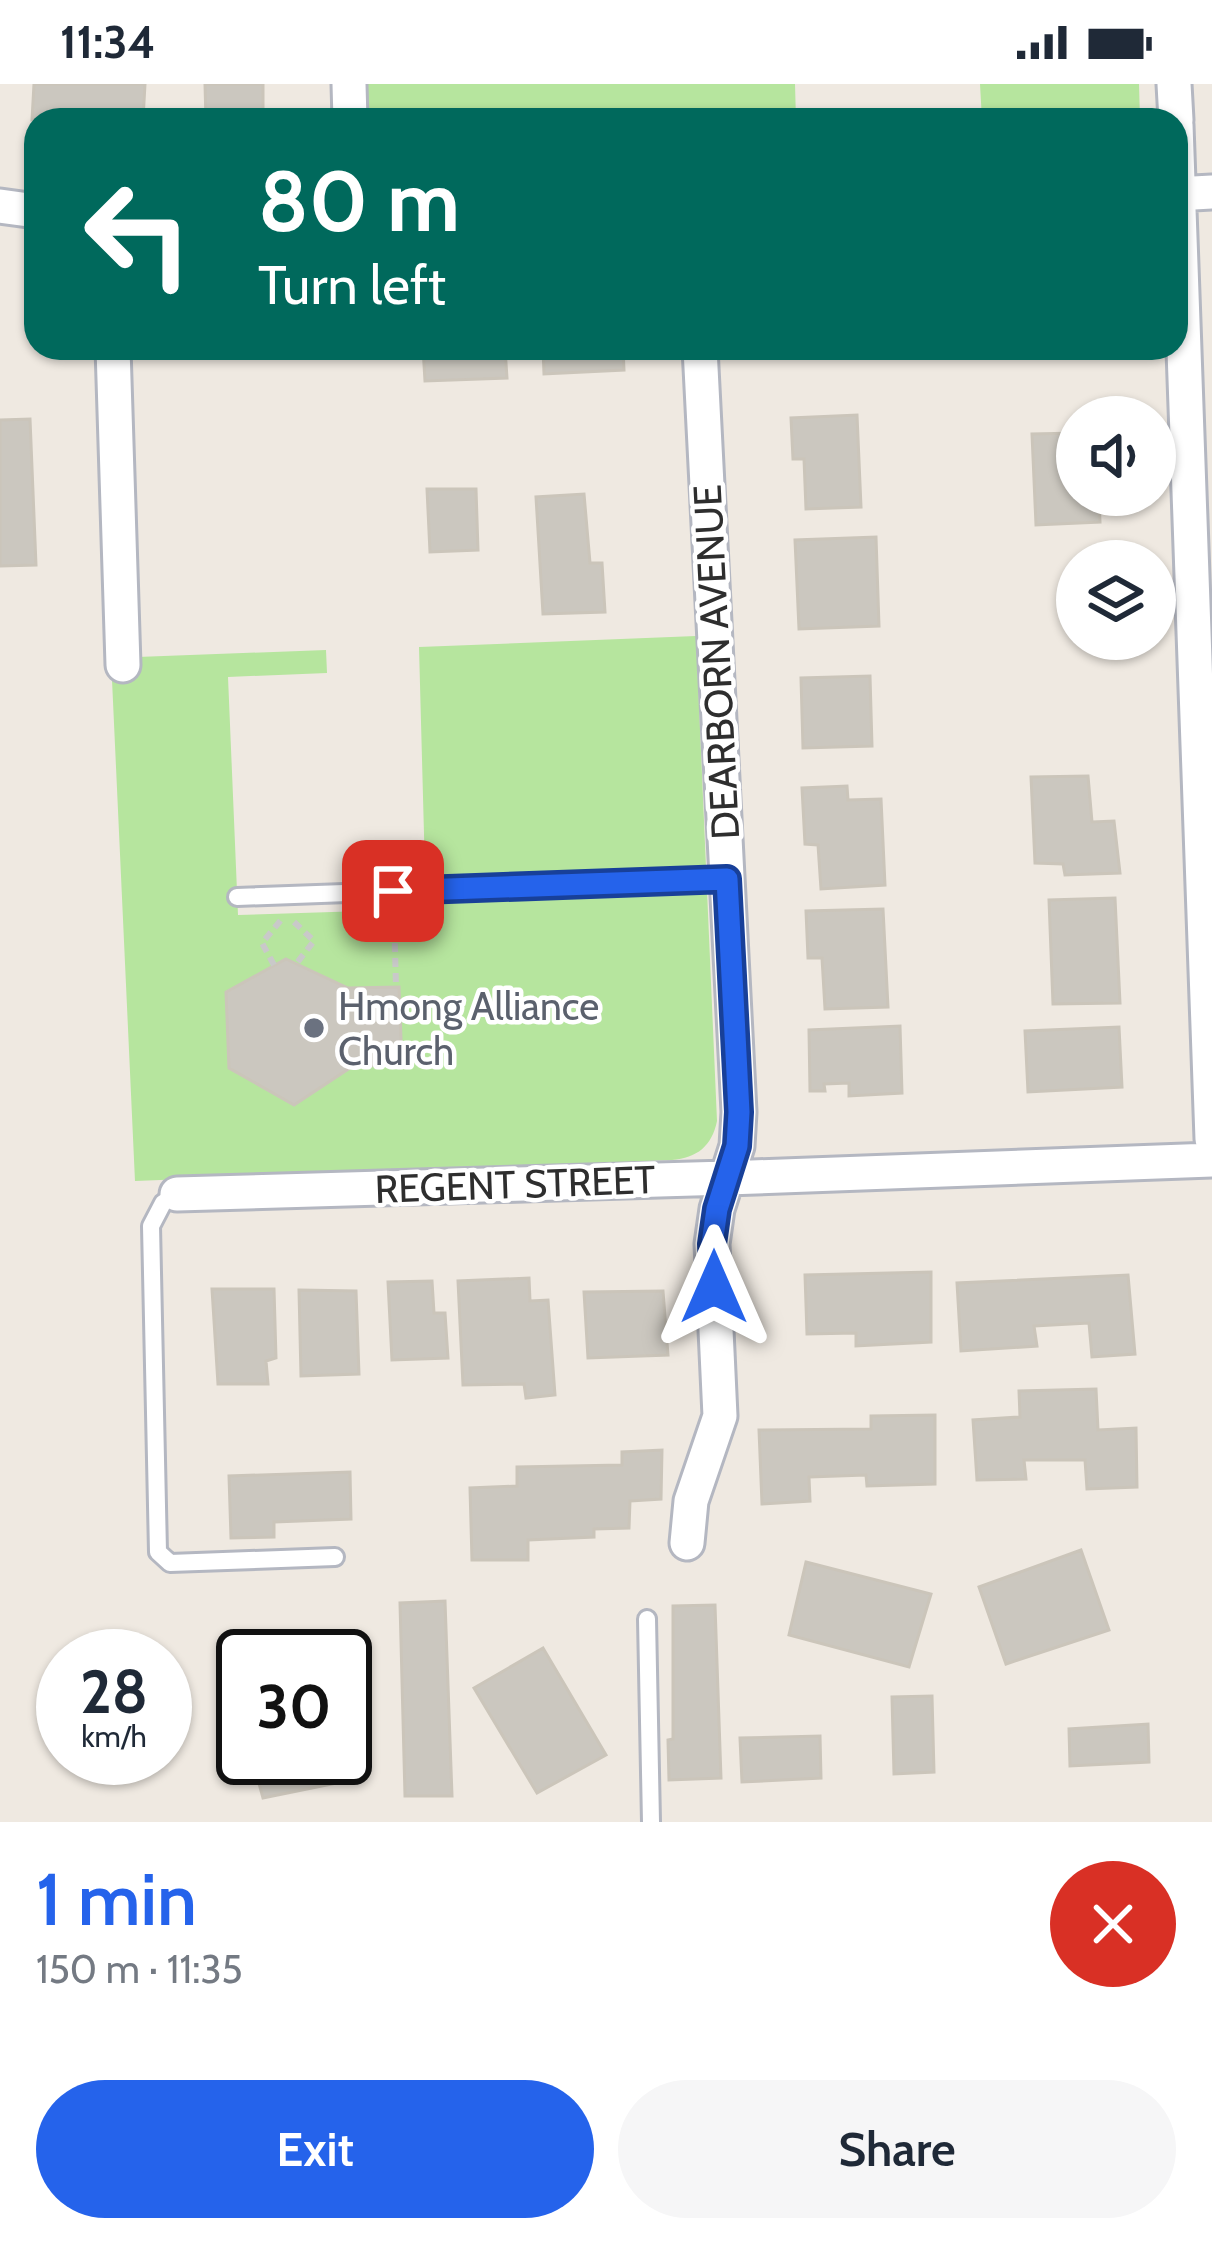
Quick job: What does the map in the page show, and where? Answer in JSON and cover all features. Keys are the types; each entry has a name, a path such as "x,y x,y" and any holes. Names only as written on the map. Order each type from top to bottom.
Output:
{"street":[{"path":"1189,193 1212,1139"},
{"path":"113,360 123,665"},
{"name":"DEARBORN AVENUE","path":"687,1543 691,1501 720,1416 712,1244 717,1209 737,1146 739,1112 701,360"},
{"name":"REGENT STREET","path":"177,1194 1212,1160"}],"lane":[{"path":"237,897 727,879"},
{"path":"177,1194 163,1203 151,1226 158,1552 170,1563 335,1557"},
{"path":"647,1619 651,1822"}],"path":[{"path":"393,891 396,987"},
{"path":"274,965 262,943 286,914 314,941 296,964"}],"green space":[{"path":"367,84 795,84 796,108 368,108"},
{"path":"980,84 1139,84 1140,108 981,108"},
{"path":"696,636 717,1121 711,1137 696,1153 672,1160 135,1181 111,658 326,650 327,673 228,677 238,915 426,909 419,647","holes":["286,959 348,988 399,988 402,1064 229,1068 226,991"]}],"building":[{"path":"34,84 145,84 144,108 33,108"},
{"path":"205,84 263,84 263,108 206,108"},
{"path":"424,360 506,360 507,378 425,381"},
{"path":"543,360 624,360 624,370 544,374"},
{"path":"857,415 861,507 806,509 804,459 793,459 791,418"},
{"path":"30,419 36,565 0,566 0,420"},
{"path":"1056,433 1056,516 1100,516 1100,522 1036,525 1032,434"},
{"path":"427,489 476,489 478,550 430,552"},
{"path":"584,494 590,563 602,563 605,612 543,614 536,497"},
{"path":"876,537 879,626 799,629 795,540"},
{"path":"870,676 872,746 803,748 801,678"},
{"path":"1088,776 1092,822 1114,821 1120,873 1065,875 1063,864 1035,863 1031,777"},
{"path":"847,786 848,800 881,799 885,885 821,889 818,845 805,844 802,788"},
{"path":"1115,898 1120,1003 1053,1004 1049,900"},
{"path":"883,909 888,1007 825,1009 822,958 808,958 806,911"},
{"name":"Hmong Alliance Church","path":"286,959 348,988 399,987 402,1065 353,1066 294,1105 229,1068 226,992"},
{"path":"900,1026 902,1093 849,1096 849,1083 824,1084 825,1091 810,1091 809,1030"},
{"path":"1119,1027 1122,1087 1028,1092 1025,1031"},
{"path":"931,1272 931,1342 856,1346 856,1333 807,1334 805,1275"},
{"path":"1128,1275 1135,1354 1092,1357 1089,1323 1034,1326 1037,1346 961,1351 957,1283"},
{"path":"529,1278 530,1301 548,1300 555,1395 526,1398 524,1384 463,1385 458,1281"},
{"path":"432,1281 434,1313 445,1313 448,1358 392,1360 388,1282"},
{"path":"212,1289 274,1289 276,1358 266,1361 268,1384 218,1384"},
{"path":"299,1290 356,1291 359,1374 301,1376"},
{"path":"663,1291 668,1355 588,1358 584,1292"},
{"path":"1096,1389 1098,1430 1136,1428 1137,1487 1087,1489 1085,1460 1024,1460 1026,1479 977,1480 973,1420 1020,1417 1019,1391"},
{"path":"935,1415 935,1484 867,1486 866,1475 809,1477 810,1501 762,1504 759,1430 871,1429 871,1416"},
{"path":"662,1450 661,1499 630,1501 629,1528 594,1529 594,1537 528,1540 528,1560 472,1560 470,1488 517,1486 517,1467 622,1465 622,1452"},
{"path":"350,1472 351,1519 274,1522 274,1537 231,1538 229,1476"},
{"path":"1081,1550 1109,1630 1006,1664 979,1587"},
{"path":"806,1562 931,1594 909,1667 789,1635"},
{"path":"445,1601 452,1796 405,1796 400,1603"},
{"path":"715,1605 721,1778 669,1780 673,1606"},
{"path":"543,1648 606,1755 537,1793 474,1688"},
{"path":"932,1696 934,1772 894,1774 892,1697"},
{"path":"1148,1724 1149,1762 1070,1766 1069,1729"},
{"path":"820,1736 821,1778 742,1782 740,1738"},
{"path":"259,1785 326,1785 263,1798"}],"place":[{"name":"Hmong Alliance Church","path":"314,1028"}],"route":[{"path":"393,891 727,879 739,1112 737,1146 717,1209 712,1244 714,1287"}]}
